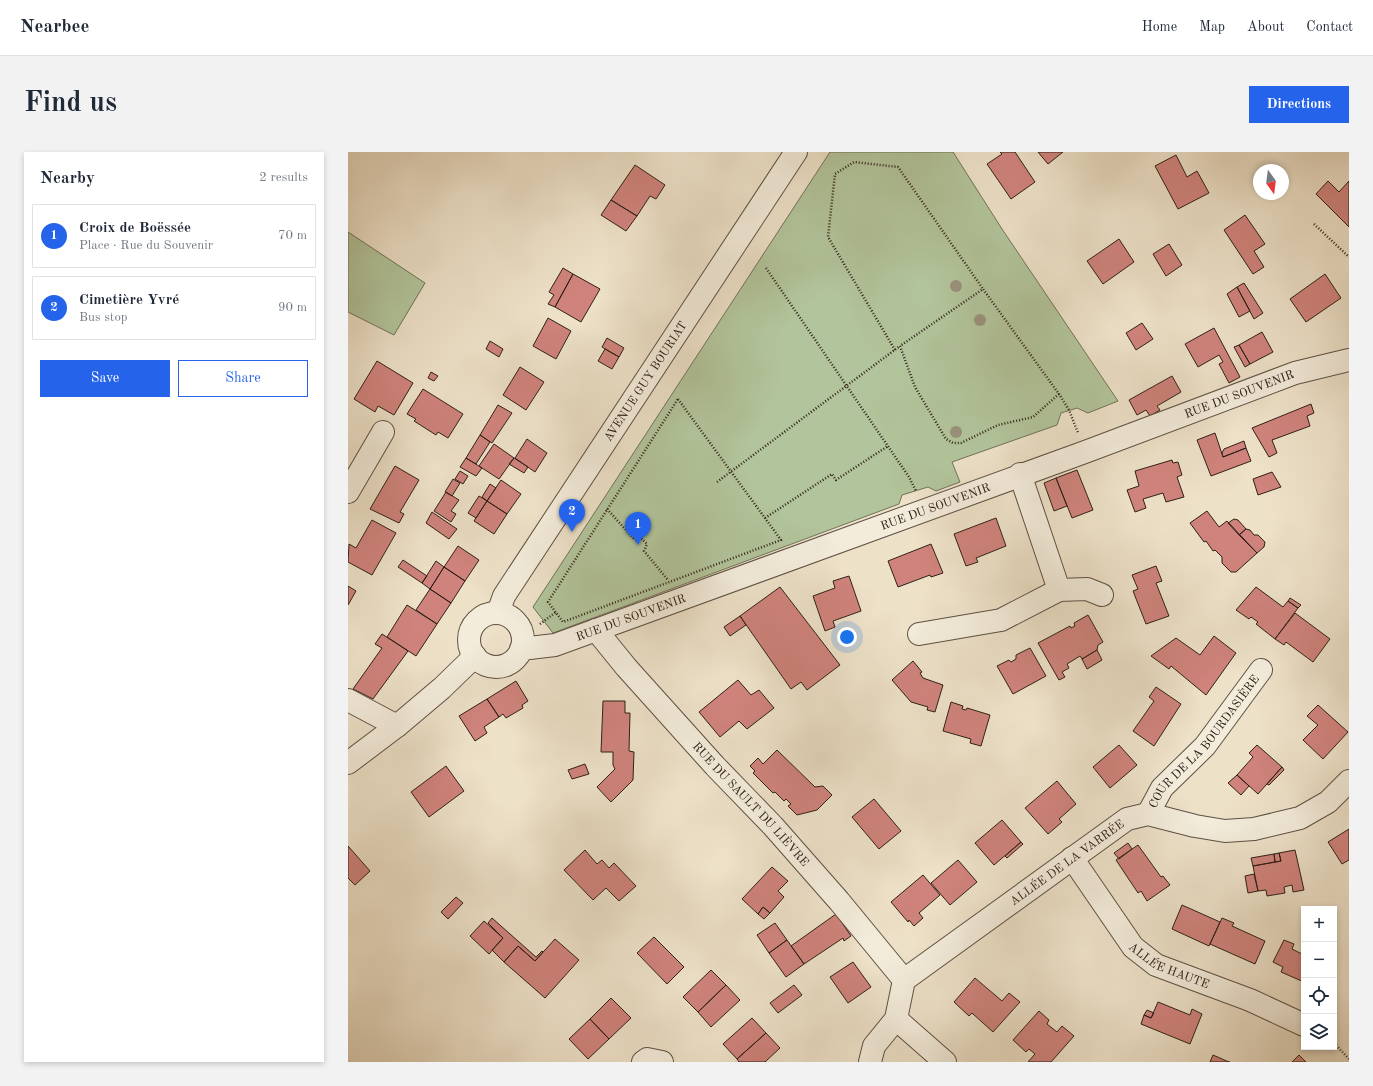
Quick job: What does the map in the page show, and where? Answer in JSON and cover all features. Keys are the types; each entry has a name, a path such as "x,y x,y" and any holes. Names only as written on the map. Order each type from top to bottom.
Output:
{"street":[{"name":"AVENUE GUY BOURIAT","path":"498,613 504,596 796,152"},
{"name":"RUE DU SOUVENIR","path":"521,649 554,645 1020,474 1085,452 1295,373 1349,360"},
{"path":"348,492 383,432"},
{"path":"1020,474 1059,590"},
{"path":"919,634 1001,620 1059,590 1087,589 1102,595"},
{"path":"498,613 510,617 517,623 522,635 521,649 511,662 499,666 486,664 475,656 470,641 472,627 481,617 498,613"},
{"name":"RUE DU SAULT DU LIÈVRE","path":"596,630 626,667 715,766 773,826 904,980"},
{"path":"348,763 397,726 457,675 475,656"},
{"name":"COUR DE LA BOURDASIÈRE","path":"1148,814 1162,788 1205,746 1261,670"},
{"path":"348,700 397,726"},
{"name":"ALLÉE DE LA VARRÉE","path":"904,980 1127,819 1148,814 1195,826 1225,830 1254,829 1300,818 1328,802 1349,781"},
{"name":"ALLÉE HAUTE","path":"1072,858 1134,947 1156,965 1250,1000 1301,1024"},
{"path":"870,1062 874,1046 896,1019 904,980"},
{"path":"896,1019 945,1062"},
{"path":"643,1062 647,1059 662,1062"}],"path":[{"path":"895,350 828,237 835,174 854,162 898,167 983,289 1059,394 1069,410 1085,452"},
{"path":"1314,224 1349,257"},
{"path":"766,268 909,477 916,491"},
{"path":"717,482 900,346 983,289"},
{"path":"900,346 915,387 946,439 953,443 961,442 998,425 1033,417 1059,394"},
{"path":"544,621 556,612 548,602 678,398 765,518 832,474 836,480 888,446"},
{"path":"607,509 635,540 642,539 647,544 644,551 670,582"},
{"path":"1337,1045 1349,1059"}],"green space":[{"path":"830,152 953,152 1002,229 1118,401 1088,413 1077,408 1061,413 1057,425 952,462 960,482 936,491 928,487 902,495 899,504 553,633 533,607"},
{"path":"348,232 425,283 394,335 348,312"}],"building":[{"path":"1000,152 1015,152 1035,182 1011,199 987,164 1002,154"},
{"path":"1038,152 1063,152 1048,164"},
{"path":"1176,155 1187,177 1197,171 1209,193 1178,209 1155,166"},
{"path":"635,165 665,185 656,199 650,196 637,216 611,200"},
{"path":"1328,181 1339,192 1349,181 1349,227 1316,194"},
{"path":"611,200 637,216 626,231 601,215"},
{"path":"1245,215 1265,244 1254,251 1264,267 1253,274 1224,230"},
{"path":"1119,239 1134,262 1103,284 1087,261"},
{"path":"1169,244 1182,265 1166,276 1153,254"},
{"path":"563,268 573,274 555,307 548,304 554,295 549,292"},
{"path":"573,274 600,289 581,322 555,307"},
{"path":"1325,274 1341,298 1306,322 1290,299"},
{"path":"1244,283 1263,313 1254,319 1237,287"},
{"path":"1237,287 1250,311 1239,317 1227,294"},
{"path":"548,318 571,331 556,359 533,346"},
{"path":"1142,323 1153,339 1136,350 1126,333"},
{"path":"1214,328 1240,377 1229,383 1219,364 1223,362 1219,355 1198,367 1185,344"},
{"path":"1262,332 1273,352 1250,364 1239,345"},
{"path":"607,338 624,348 619,357 602,347"},
{"path":"490,341 503,349 499,357 486,349"},
{"path":"1239,345 1250,364 1245,367 1234,347"},
{"path":"605,349 619,357 612,369 598,361"},
{"path":"377,361 413,383 394,415 378,406 375,412 354,399"},
{"path":"520,367 544,382 526,410 503,395"},
{"path":"431,372 438,376 434,381 428,378"},
{"path":"1172,376 1181,392 1157,406 1160,410 1150,416 1146,410 1137,415 1129,400"},
{"path":"423,389 463,414 448,438 438,432 436,435 414,421 416,419 407,414"},
{"path":"1311,404 1314,413 1307,416 1310,426 1272,440 1277,453 1269,457 1252,428"},
{"path":"498,405 512,413 492,443 480,435"},
{"path":"1215,433 1223,457 1246,448 1251,461 1211,476 1197,440"},
{"path":"480,435 490,442 476,464 466,458"},
{"path":"527,439 547,453 535,472 515,458"},
{"path":"1244,441 1246,448 1223,457 1222,453 1224,449"},
{"path":"494,444 514,458 499,479 479,466"},
{"path":"466,458 482,468 476,476 460,467"},
{"path":"514,458 528,467 524,473 509,464"},
{"path":"1172,460 1173,463 1178,462 1182,475 1177,477 1184,497 1166,502 1163,493 1143,499 1146,508 1135,512 1127,490 1139,486 1135,471"},
{"path":"395,466 419,480 400,512 404,514 399,523 370,509"},
{"path":"1077,470 1093,510 1072,518 1056,478"},
{"path":"460,471 468,476 463,484 455,479"},
{"path":"1272,472 1281,487 1258,495 1253,479"},
{"path":"1056,478 1067,506 1054,511 1044,483"},
{"path":"453,479 460,483 452,496 445,492"},
{"path":"501,480 521,494 507,514 487,501"},
{"path":"490,484 496,488 487,501 482,497"},
{"path":"446,492 459,500 451,511 456,514 451,522 434,511"},
{"path":"479,496 487,501 476,518 468,513"},
{"path":"487,501 507,514 494,534 474,521"},
{"path":"1207,511 1219,527 1227,521 1257,553 1236,572 1231,572 1222,563 1222,557 1215,550 1213,551 1206,541 1204,542 1190,523"},
{"path":"432,512 457,529 449,539 426,523"},
{"path":"996,518 1006,546 976,558 978,562 966,566 954,534"},
{"path":"1234,519 1238,520 1246,529 1239,535 1228,523"},
{"path":"372,520 396,533 372,575 348,562 349,544 356,548"},
{"path":"1246,529 1250,530 1254,535 1258,535 1265,542 1264,547 1257,553 1239,535"},
{"path":"931,544 943,573 931,577 930,575 898,587 888,561"},
{"path":"458,546 479,560 465,581 444,567"},
{"path":"403,560 427,576 422,583 398,567"},
{"path":"436,561 444,567 430,589 422,583"},
{"path":"1156,566 1162,581 1156,583 1169,616 1146,624 1133,591 1138,589 1132,575"},
{"path":"444,567 465,581 451,603 430,589"},
{"path":"849,576 861,611 833,621 835,627 825,631 813,596 835,588 833,581"},
{"path":"348,586 356,591 348,605"},
{"path":"780,587 840,665 807,690 801,682 791,689 740,616"},
{"path":"1256,587 1283,607 1288,601 1298,608 1275,639 1256,624 1258,622 1251,617 1249,619 1236,610"},
{"path":"430,589 451,603 437,624 416,610"},
{"path":"1290,598 1301,605 1298,608 1288,601"},
{"path":"407,605 437,624 416,656 387,637"},
{"path":"1295,613 1330,639 1313,662 1286,642 1284,645 1275,639"},
{"path":"1088,615 1103,642 1098,645 1097,650 1082,659 1080,656 1067,664 1069,668 1062,672 1065,677 1059,680 1038,643 1070,626 1071,628 1075,626 1074,623"},
{"path":"740,616 746,625 730,636 724,627"},
{"path":"382,634 408,651 373,699 353,689 382,648 375,644"},
{"path":"1214,636 1236,653 1206,695 1171,666 1169,669 1151,656 1176,638 1200,655"},
{"path":"1030,648 1046,676 1013,694 997,666 1009,660 1011,662 1016,659 1016,655"},
{"path":"1097,650 1102,660 1087,669 1082,659"},
{"path":"913,661 922,672 920,673 923,678 943,685 935,712 927,710 928,707 911,702 892,680"},
{"path":"738,680 751,695 759,690 774,708 747,729 739,721 720,737 699,712"},
{"path":"516,681 528,701 522,705 523,708 506,718 503,714 499,717 487,699"},
{"path":"1156,687 1181,704 1154,746 1133,731 1154,701 1149,697"},
{"path":"487,699 499,717 484,727 487,733 475,741 459,716"},
{"path":"603,701 625,701 625,713 630,713 629,751 634,752 633,780 611,802 597,787 615,769 613,765 613,752 601,752"},
{"path":"951,702 963,706 962,709 966,710 967,708 990,715 981,746 970,743 971,739 943,731"},
{"path":"1318,705 1348,732 1323,759 1303,740 1318,725 1307,716"},
{"path":"1119,745 1137,765 1110,788 1093,767"},
{"path":"1257,745 1282,767 1258,794 1237,775 1253,757 1249,753"},
{"path":"777,750 815,787 823,786 832,795 817,810 797,815 788,806 791,804 786,799 784,801 775,792 773,793 753,773 755,771 750,766 758,758 763,764"},
{"path":"585,764 589,774 572,779 568,770"},
{"path":"446,766 464,791 429,817 411,792"},
{"path":"1282,767 1284,770 1269,785 1267,784"},
{"path":"1237,775 1249,786 1241,795 1228,783"},
{"path":"1057,781 1076,804 1059,819 1062,822 1048,834 1025,808"},
{"path":"874,799 901,831 879,849 852,817"},
{"path":"1002,820 1021,842 994,865 975,843"},
{"path":"1349,829 1349,860 1342,864 1328,842"},
{"path":"1021,842 1023,844 1007,858 1005,856"},
{"path":"1128,843 1132,849 1119,859 1114,853"},
{"path":"1138,845 1161,877 1163,876 1170,885 1147,901 1141,891 1138,893 1116,860"},
{"path":"348,846 370,871 355,885 348,878"},
{"path":"585,850 597,864 602,860 609,868 614,863 636,886 619,901 606,888 593,900 564,870"},
{"path":"1295,850 1304,890 1293,892 1292,885 1284,887 1285,893 1267,896 1266,890 1258,891 1253,866 1281,861 1279,853"},
{"path":"1279,853 1281,861 1275,862 1274,854"},
{"path":"1274,854 1275,862 1253,866 1251,858"},
{"path":"958,860 977,882 950,905 931,883"},
{"path":"772,867 788,881 778,891 784,897 770,913 763,907 758,914 742,899"},
{"path":"1254,874 1258,891 1248,893 1245,876"},
{"path":"923,875 940,895 919,913 923,918 914,926 909,920 908,922 891,902"},
{"path":"456,897 463,903 448,919 441,912"},
{"path":"1182,905 1220,922 1209,946 1172,929"},
{"path":"763,907 770,913 764,919 758,914"},
{"path":"836,914 851,936 844,941 843,938 804,964 791,946"},
{"path":"492,918 536,957 542,951 543,952 535,961 518,946 504,962 492,950 503,938 488,923"},
{"path":"1222,918 1234,923 1232,926 1265,941 1255,964 1210,944"},
{"path":"484,921 503,938 489,954 470,936"},
{"path":"775,923 787,940 769,953 757,935"},
{"path":"654,937 684,967 667,984 637,953"},
{"path":"555,939 579,960 545,998 504,962 518,946 535,961"},
{"path":"787,940 804,964 786,977 769,953"},
{"path":"1284,940 1294,944 1292,949 1301,954 1301,981 1281,972 1283,967 1273,962"},
{"path":"853,962 871,987 848,1003 830,977"},
{"path":"711,970 726,985 698,1012 683,997"},
{"path":"975,978 1002,1001 1009,993 1020,1002 993,1032 972,1013 969,1016 954,1002"},
{"path":"726,985 740,1000 711,1027 698,1012"},
{"path":"794,985 802,995 778,1013 770,1003"},
{"path":"611,998 631,1018 609,1039 590,1019"},
{"path":"1158,1002 1190,1015 1192,1009 1202,1014 1190,1044 1141,1024 1144,1015 1151,1018"},
{"path":"1147,1010 1154,1013 1151,1018 1144,1015"},
{"path":"1039,1011 1049,1020 1047,1024 1057,1032 1062,1026 1074,1036 1051,1062 1028,1062 1035,1054 1029,1049 1026,1052 1013,1040"},
{"path":"752,1018 766,1033 737,1059 723,1044"},
{"path":"590,1019 609,1039 588,1059 569,1039"},
{"path":"766,1033 780,1048 765,1062 739,1062 737,1059"},
{"path":"1213,1055 1229,1062 1210,1062"},
{"path":"1299,1055 1306,1062 1292,1062"}],"place":[{"name":"Cimetière Yvré","path":"572,532"},
{"name":"Croix de Boëssée","path":"638,545"}]}
